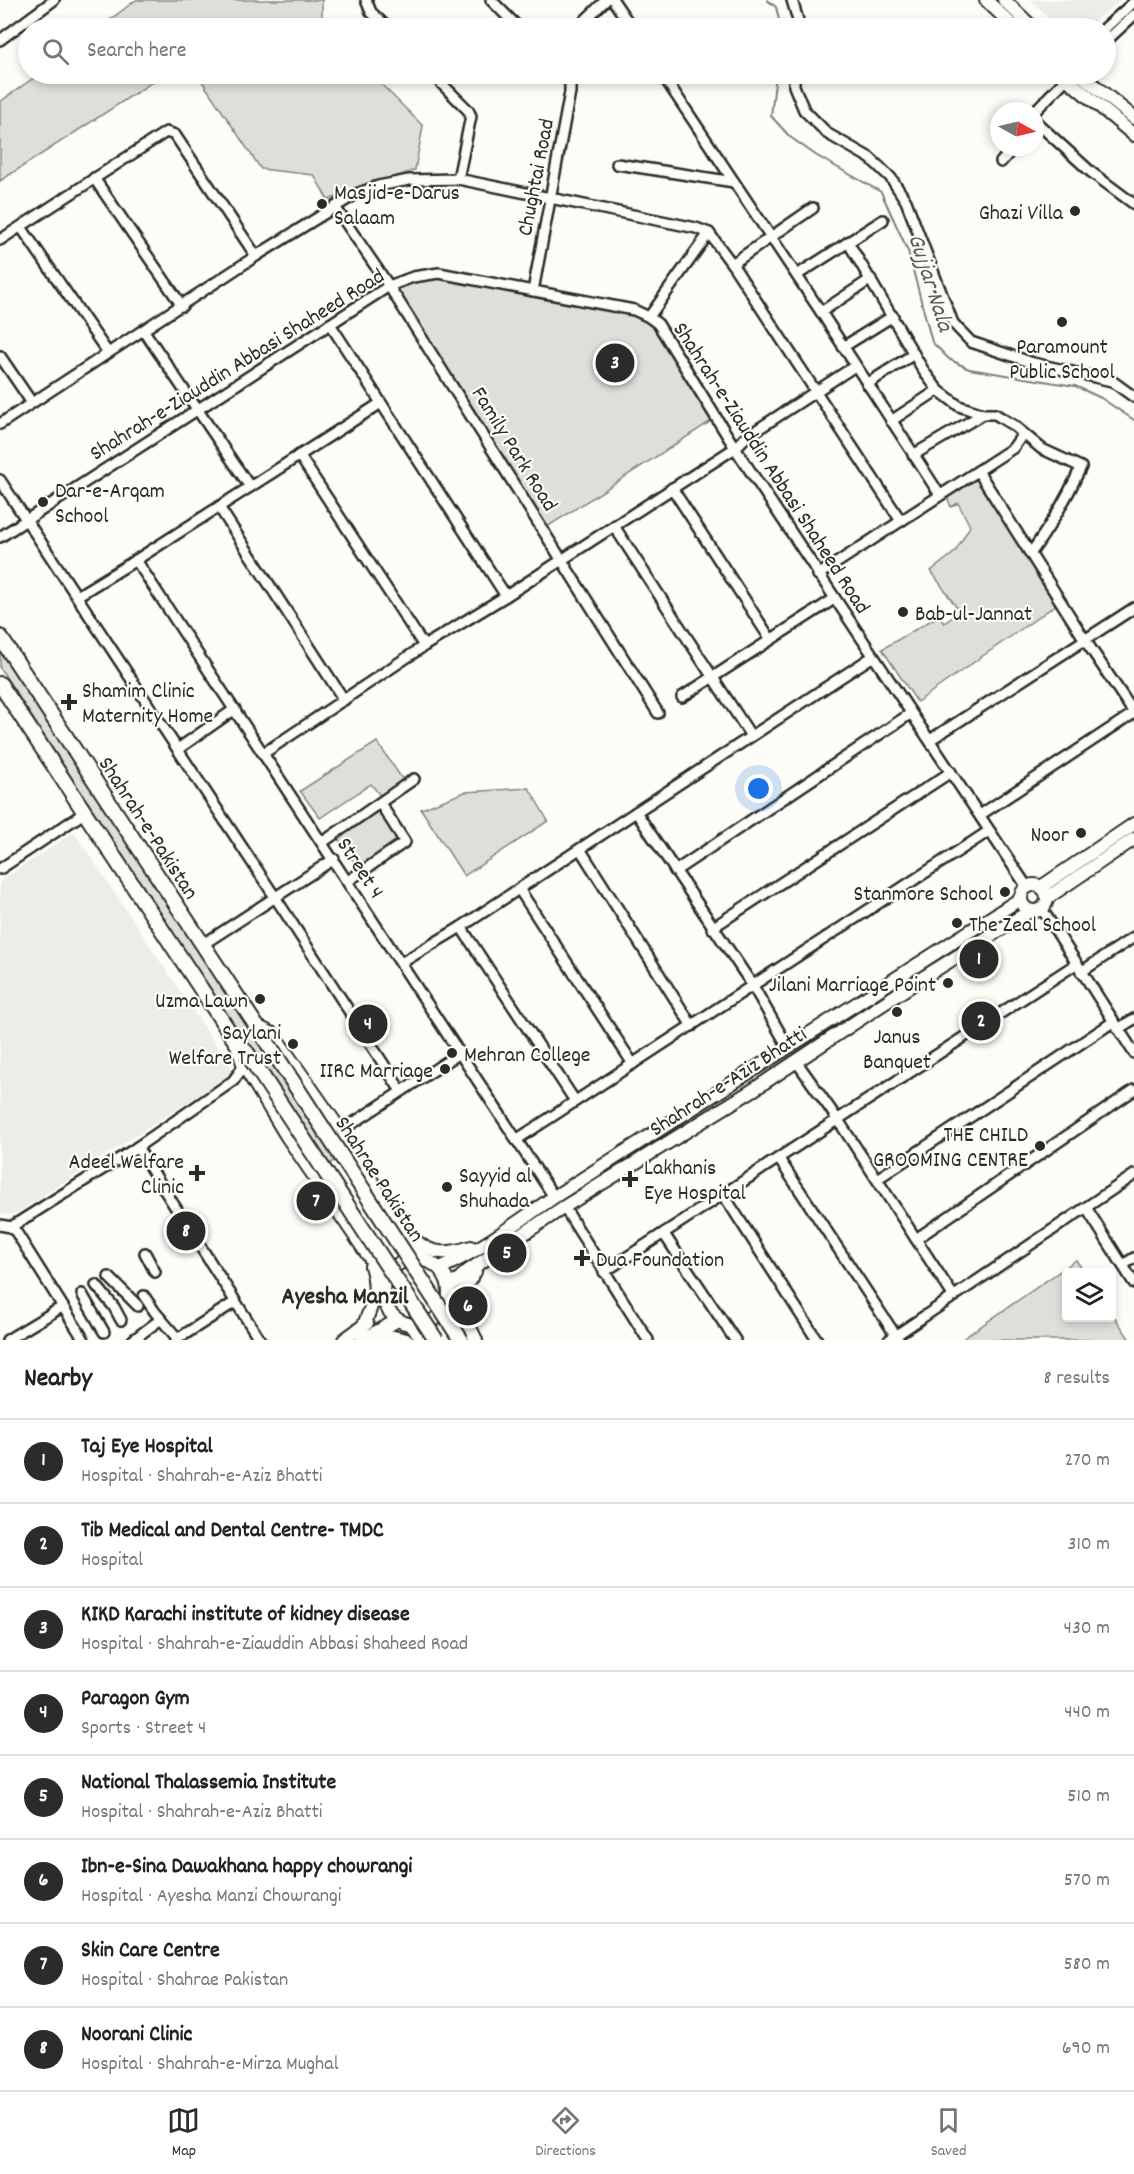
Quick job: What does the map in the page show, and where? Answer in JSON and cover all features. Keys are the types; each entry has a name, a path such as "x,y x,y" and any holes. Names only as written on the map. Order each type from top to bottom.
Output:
{"highway":[{"name":"Shahrah-e-Pakistan","path":"0,637 265,1039"},
{"name":"Shahrah-e-Pakistan","path":"0,684 246,1060"},
{"name":"Shahrae Pakistan","path":"265,1039 461,1340"},
{"name":"Shahrae Pakistan","path":"246,1060 436,1340"}],"main road":[{"path":"986,0 1004,18"},
{"path":"1004,0 1023,18"},
{"path":"1076,84 1134,135"},
{"path":"1093,84 1133,116"},
{"name":"Shahrah-e-Aziz Bhatti","path":"1040,901 1134,824"},
{"name":"Shahrah-e-Aziz Bhatti","path":"448,1294 483,1261 564,1207 753,1090 1134,839"},
{"path":"1034,885 1040,901 1022,904 1020,899 1027,887 1034,885"},
{"name":"Shahrah-e-Aziz Bhatti","path":"440,1268 457,1261 489,1241 1020,899"},
{"path":"253,1024 273,1034 341,1131 406,1237 423,1259 440,1268 447,1281 448,1294 444,1309 430,1322 411,1325"},
{"path":"246,1060 256,1085 286,1135 385,1280"},
{"path":"374,1183 410,1236 425,1249 449,1253 489,1241"},
{"path":"364,1335 375,1300 376,1286 368,1256"},
{"path":"423,1259 407,1260 394,1267 385,1280 383,1292 385,1304 390,1313 398,1320 411,1325 424,1340"},
{"path":"476,1340 462,1311 461,1298 465,1285 483,1261"},
{"path":"448,1294 476,1340"},
{"path":"364,1335 385,1304"},
{"path":"344,1340 364,1335 398,1320"},
{"path":"364,1335 385,1335 407,1340"}],"street":[{"path":"30,18 54,0"},
{"path":"366,0 371,12 377,18"},
{"path":"491,0 509,18"},
{"path":"587,18 606,0"},
{"path":"614,0 626,18"},
{"path":"792,0 797,18"},
{"path":"1116,18 1134,2"},
{"path":"1116,32 1134,15"},
{"path":"0,40 18,27"},
{"path":"442,84 468,110 471,116 458,179"},
{"name":"Chughtai Road","path":"533,291 570,84"},
{"path":"669,84 797,275 940,495"},
{"path":"794,84 804,110 828,134 870,158 891,178 906,201 953,323 971,342 1033,363 1112,381 1134,396"},
{"path":"1043,102 1058,84"},
{"path":"1044,130 1091,172 1134,204"},
{"path":"0,240 165,132 171,132 256,256"},
{"path":"1001,162 1006,156"},
{"path":"617,164 734,182"},
{"path":"94,178 182,306"},
{"path":"0,424 256,256 356,194 378,186 409,180 458,179 696,228 709,233 732,264 901,521"},
{"name":"Family Park Road","path":"335,207 389,286 658,713"},
{"path":"732,264 813,208"},
{"path":"797,275 883,220"},
{"path":"21,227 108,353"},
{"path":"649,317 709,233"},
{"path":"848,242 872,279 925,373 938,390 959,406 983,414 995,414 1013,425 1042,449 1081,467 1061,508 1031,553"},
{"name":"Shahrah-e-Ziauddin Abbasi Shaheed Road","path":"0,537 389,286 413,277 439,273 634,310 658,324 735,448 1027,887"},
{"path":"821,312 872,279"},
{"path":"843,347 893,316"},
{"path":"330,324 506,596"},
{"path":"144,331 249,487"},
{"path":"867,384 914,354"},
{"path":"0,356 32,403"},
{"path":"264,753 424,646 506,596 735,448 746,437 855,366"},
{"path":"891,421 938,390"},
{"path":"76,596 381,403"},
{"path":"913,455 983,414"},
{"path":"818,574 1013,448 1023,434"},
{"path":"299,455 424,646"},
{"path":"978,471 1134,713 980,815"},
{"path":"0,480 401,1091"},
{"path":"672,488 771,640"},
{"path":"219,507 344,700"},
{"path":"614,526 751,736"},
{"name":"Street 4","path":"136,560 554,1197"},
{"path":"682,697 834,599"},
{"path":"930,740 1134,608"},
{"path":"400,963 461,927 872,657"},
{"path":"178,749 235,710"},
{"path":"675,871 910,714"},
{"path":"712,928 951,772"},
{"path":"323,842 414,779"},
{"path":"348,881 405,842 380,803"},
{"path":"636,812 753,986 788,1047"},
{"path":"0,869 84,813"},
{"path":"516,1140 989,831"},
{"path":"580,849 692,1026"},
{"path":"202,945 334,860"},
{"path":"519,889 633,1064"},
{"path":"1040,901 1079,968 1134,1053"},
{"path":"461,927 575,1101"},
{"path":"604,1272 838,1120 1079,968 1134,937"},
{"path":"877,1179 1116,1025 1134,1019"},
{"path":"341,1131 460,1053"},
{"path":"0,1225 11,1227 137,1147 233,1081 246,1060"},
{"path":"796,1061 838,1120 954,1297"},
{"path":"233,1081 256,1085"},
{"path":"916,1239 1134,1090"},
{"path":"137,1147 260,1340"},
{"path":"779,1159 895,1338 1134,1175"},
{"path":"723,1194 817,1340"},
{"path":"564,1207 648,1340"},
{"path":"1087,1209 1134,1283"},
{"path":"11,1227 84,1340"},
{"path":"664,1234 735,1340"},
{"path":"145,1253 155,1272"},
{"path":"1123,1265 1134,1258"},
{"path":"109,1276 138,1306"},
{"path":"96,1285 122,1320"},
{"path":"82,1294 104,1332"},
{"path":"144,1296 177,1339 235,1302"},
{"path":"8,1340 62,1307"},
{"path":"133,1340 161,1319"}],"shaded area":[{"path":"136,0 322,0 322,18 112,18"},
{"path":"1031,0 1121,0 1098,18 1049,18"},
{"path":"25,84 150,84 0,181 0,102"},
{"path":"204,84 381,84 423,126 415,170 328,200 314,175 261,169"},
{"path":"439,273 649,317 716,418 544,529 389,286"},
{"path":"977,479 1057,604 917,702 882,649 939,616 944,623 960,612 931,571 955,552 970,526 958,503 951,507 947,497"},
{"path":"0,646 335,1160 329,1164 252,1053 0,668"},
{"path":"377,742 405,783 382,798 371,784 320,818 300,791"},
{"path":"529,788 548,821 464,876 421,809 465,792"},
{"path":"379,807 401,840 358,868 336,836"},
{"path":"74,832 234,1072 18,1212 9,1215 0,1213 0,881"},
{"path":"1076,1260 1081,1268 1064,1268"},
{"path":"1062,1270 1062,1322 1116,1322 1116,1319 1130,1340 961,1340"}],"waterway":[{"name":"Gujjar Nala","path":"767,0 776,7 779,18"},
{"name":"Gujjar Nala","path":"775,84 771,116 790,137 817,156 881,192 908,251 932,342 949,359 969,369 1075,386 1101,398 1134,420"}],"place":[{"name":"Masjid-e-Darus Salaam","path":"322,204"},
{"name":"Ghazi Villa","path":"1075,211"},
{"name":"Paramount Public School","path":"1062,322"},
{"name":"KIKD Karachi institute of kidney disease","path":"615,363"},
{"name":"Dar-e-Arqam School","path":"43,502"},
{"name":"Bab-ul-Jannat","path":"903,612"},
{"name":"Shamim Clinic Maternity Home","path":"69,702"},
{"name":"Noor","path":"1081,833"},
{"name":"Stanmore School","path":"1005,892"},
{"name":"The Zeal School","path":"957,923"},
{"name":"Taj Eye Hospital","path":"979,959"},
{"name":"Jilani Marriage Point","path":"948,983"},
{"name":"Uzma Lawn","path":"260,999"},
{"name":"Janus Banquet","path":"897,1012"},
{"name":"Tib Medical and Dental Centre- TMDC","path":"981,1021"},
{"name":"Paragon Gym","path":"368,1024"},
{"name":"Saylani Welfare Trust","path":"293,1044"},
{"name":"Mehran College","path":"452,1053"},
{"name":"IIRC Marriage","path":"445,1069"},
{"name":"THE CHILD GROOMING CENTRE","path":"1040,1146"},
{"name":"Adeel Welfare Clinic","path":"197,1173"},
{"name":"Lakhanis Eye Hospital","path":"630,1179"},
{"name":"Sayyid al Shuhada","path":"447,1187"},
{"name":"Skin Care Centre","path":"316,1201"},
{"name":"Noorani Clinic","path":"186,1231"},
{"name":"National Thalassemia Institute","path":"507,1253"},
{"name":"Dua Foundation","path":"582,1258"},
{"name":"Ibn-e-Sina Dawakhana happy chowrangi","path":"468,1306"}],"district":[{"name":"Ayesha Manzil","path":"345,1295"}]}
